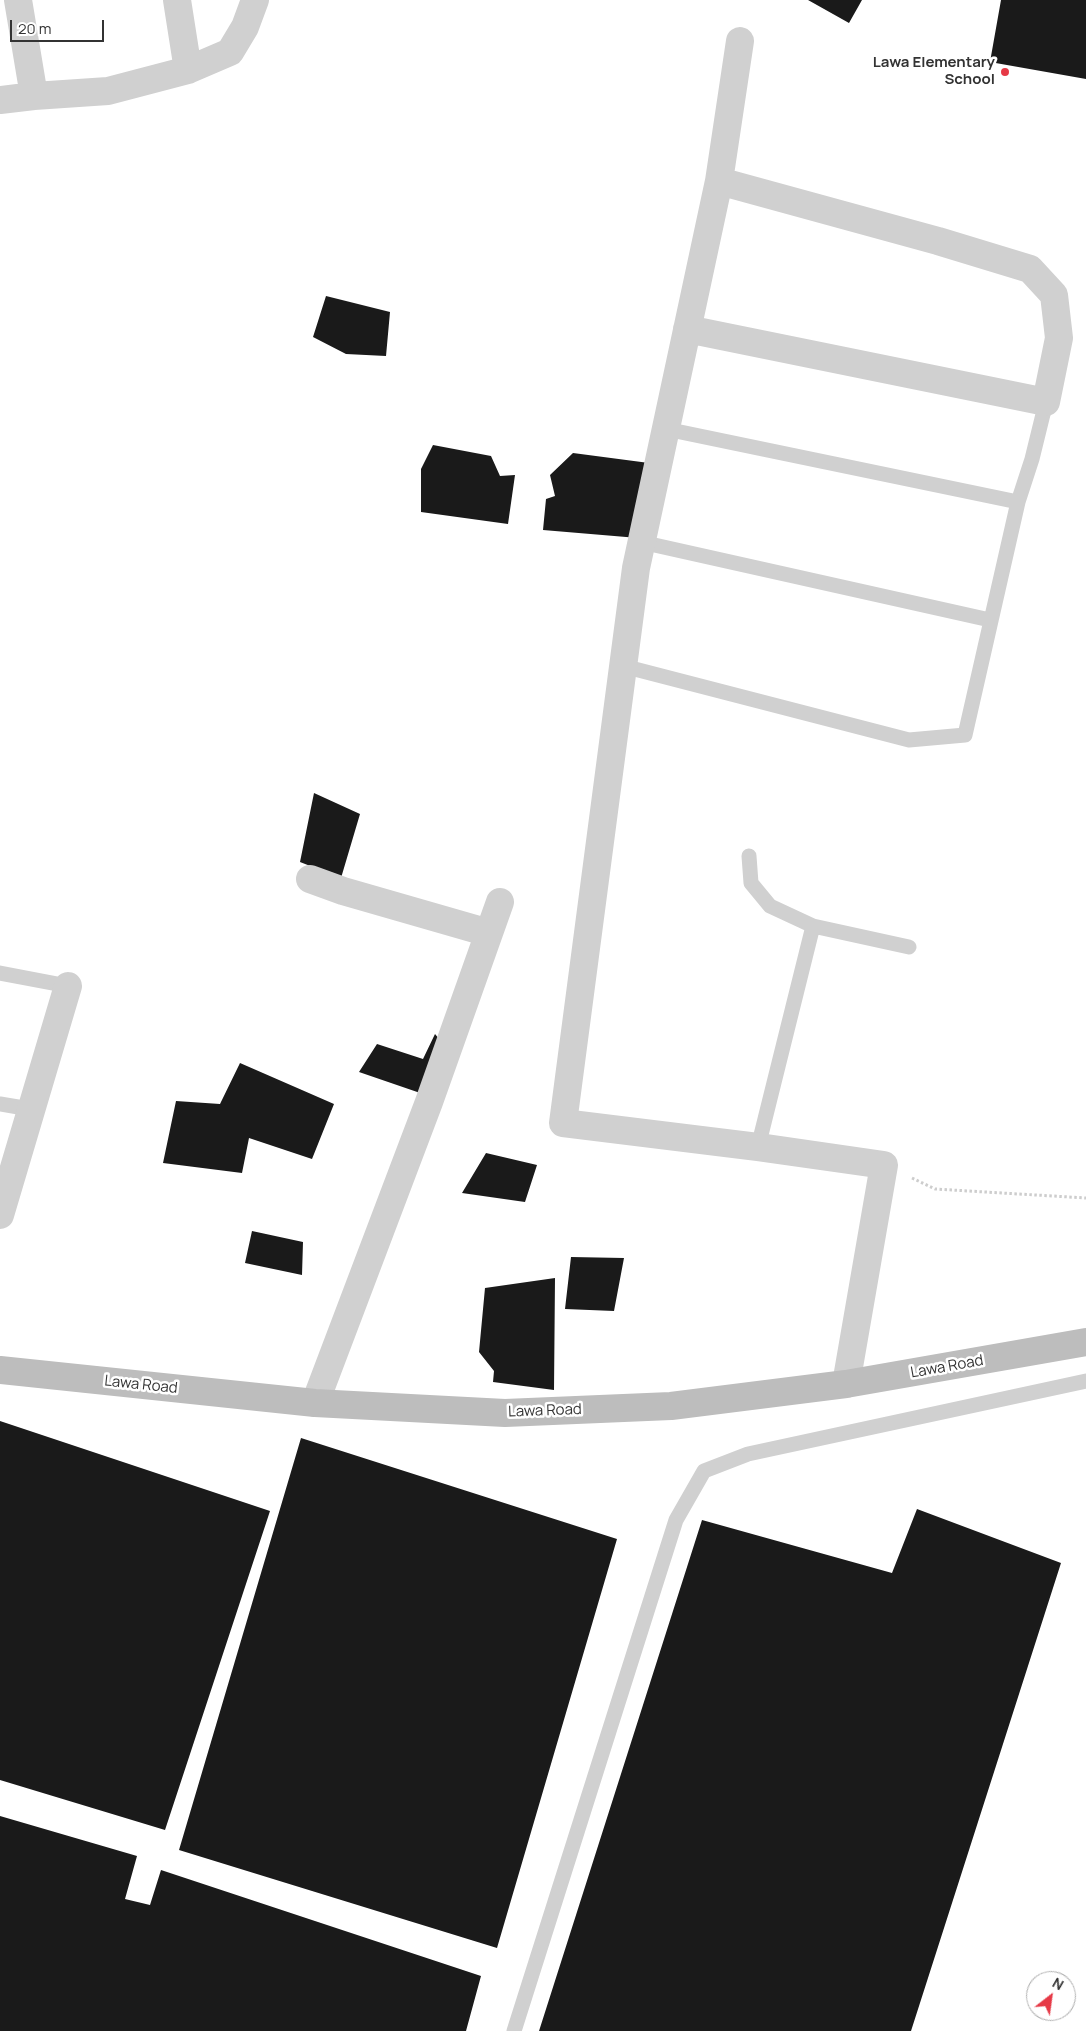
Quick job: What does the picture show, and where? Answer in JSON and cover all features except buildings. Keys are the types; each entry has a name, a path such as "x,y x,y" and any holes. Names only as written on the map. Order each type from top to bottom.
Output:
{"main road":[{"name":"Lawa Road","path":"0,1370 315,1403 505,1413 671,1406 846,1384 1086,1342"}],"street":[{"path":"18,0 34,96"},
{"path":"178,0 188,70"},
{"path":"0,100 108,91 188,70 230,52 245,27 254,0"},
{"path":"740,40 719,181 636,568 563,1123 758,1147 884,1165 846,1384"},
{"path":"687,329 1046,402 1058,338 1054,295 1030,270 938,240 719,181"},
{"path":"310,879 343,891 489,933"},
{"path":"315,1403 426,1111 500,902"},
{"path":"0,1214 68,986"}],"lane":[{"path":"623,666 909,740 965,735 1018,502 1032,459 1046,402"},
{"path":"666,429 1018,502"},
{"path":"641,542 990,620"},
{"path":"749,856 751,883 770,906 813,926 909,947"},
{"path":"758,1147 813,926"},
{"path":"0,973 68,986"},
{"path":"0,1104 30,1109"},
{"path":"514,2031 676,1520 704,1471 748,1454 1086,1381"}],"path":[{"path":"884,1165 935,1189 1086,1198"}],"place":[{"name":"Lawa Elementary School","path":"1005,72"}]}
